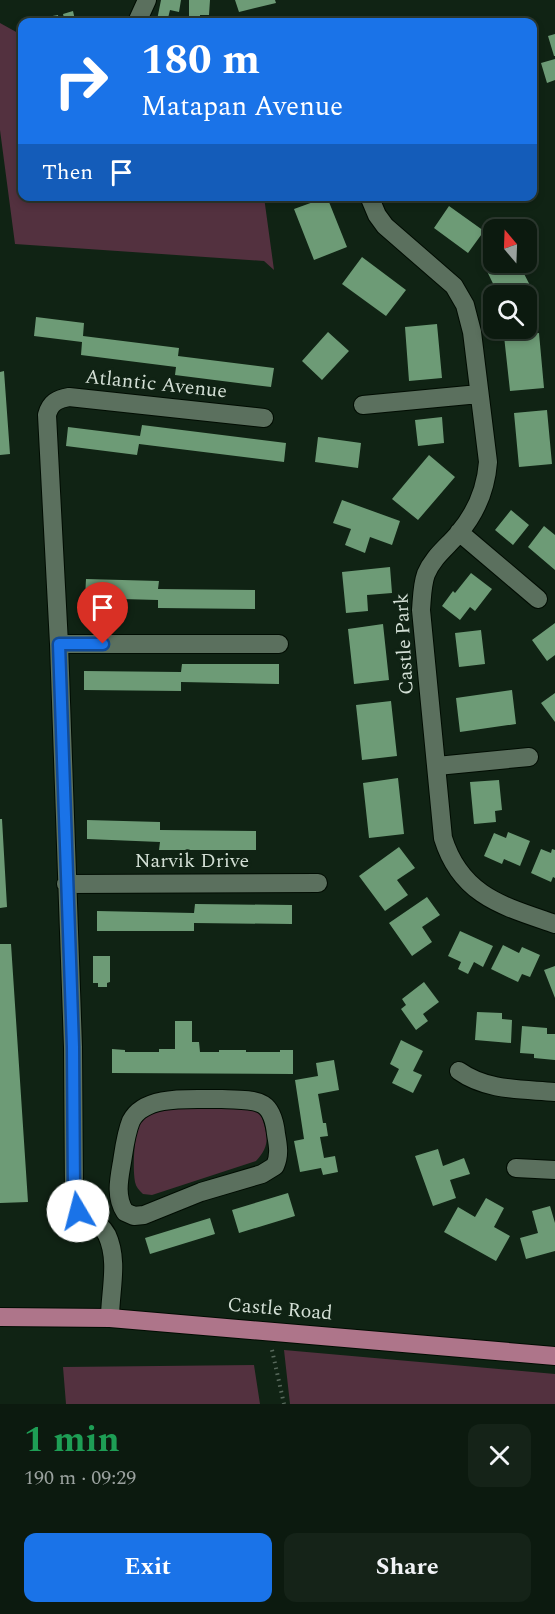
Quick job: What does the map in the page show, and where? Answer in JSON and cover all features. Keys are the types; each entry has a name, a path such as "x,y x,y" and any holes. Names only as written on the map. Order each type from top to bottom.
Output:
{"main road":[{"name":"Castle Road","path":"0,1317 110,1318 555,1356"}],"street":[{"path":"139,18 147,0"},
{"name":"Castle Park","path":"371,201 376,215 384,226 446,279 460,294 469,315 488,462 481,499 459,532 432,562 422,593 421,610 443,838 459,872 474,889 501,905 555,924"},
{"path":"363,405 478,394"},
{"name":"Atlantic Avenue","path":"59,644 46,425 48,411 55,402 69,397 264,418"},
{"path":"459,532 538,598"},
{"path":"110,1318 112,1252 106,1235 99,1226 80,1215 74,1199 73,1047 59,644 279,644"},
{"path":"436,766 529,757"},
{"name":"Narvik Drive","path":"66,885 318,883"},
{"path":"459,1071 474,1081 488,1086 555,1092"},
{"path":"222,1099 257,1102 272,1112 275,1119 278,1156 275,1166 268,1172 201,1192 144,1215 130,1215 122,1207 119,1201 118,1182 129,1127 133,1119 147,1106 167,1101 222,1099"},
{"path":"516,1168 555,1170"},
{"path":"99,1226 122,1207"}],"path":[{"path":"272,1348 284,1404"}],"shaded area":[{"path":"0,23 18,33 18,201 265,201 274,270 264,261 15,244 0,130"},
{"path":"245,1107 260,1112 266,1132 266,1144 256,1161 152,1195 143,1194 138,1188 134,1175 134,1159 139,1119 161,1108"},
{"path":"284,1350 555,1374 555,1404 290,1404"},
{"path":"254,1365 260,1404 66,1404 63,1367"}],"building":[{"path":"161,0 181,0 179,12 170,10 168,18 157,18"},
{"path":"189,0 210,0 209,15 189,18"},
{"path":"235,0 275,0 276,3 239,12"},
{"path":"73,11 75,18 64,18 63,14"},
{"path":"58,15 58,18 47,18"},
{"path":"555,34 555,56 554,56 548,36"},
{"path":"555,59 555,80 547,83 541,63"},
{"path":"316,201 329,201 347,247 314,260 294,209"},
{"path":"449,206 483,232 468,253 434,228"},
{"path":"362,257 406,290 386,316 342,284"},
{"path":"488,273 524,273 530,285 494,285"},
{"path":"36,317 84,323 83,336 179,348 178,356 274,368 271,387 175,375 176,367 81,355 82,342 34,336"},
{"path":"437,324 442,378 409,381 405,327"},
{"path":"328,332 349,351 322,380 302,361"},
{"path":"537,333 539,333 544,388 510,391 504,339 537,339"},
{"path":"4,371 10,454 0,455 0,372"},
{"path":"547,410 552,464 519,467 514,413"},
{"path":"442,417 444,443 418,446 415,420"},
{"path":"142,425 286,443 284,462 139,444 137,455 66,446 68,427 140,436"},
{"path":"318,437 361,443 358,468 315,462"},
{"path":"429,455 455,477 418,520 392,499"},
{"path":"342,500 400,521 392,545 370,537 365,553 345,545 351,529 333,523"},
{"path":"511,510 529,525 513,545 495,530"},
{"path":"544,526 555,535 555,570 528,547"},
{"path":"390,567 392,593 367,595 368,611 346,613 342,572"},
{"path":"471,573 492,589 475,611 470,607 460,620 442,606"},
{"path":"86,579 159,581 158,589 255,590 255,609 158,608 158,600 85,598"},
{"path":"555,623 555,655 547,661 532,640"},
{"path":"383,624 389,680 354,684 348,629"},
{"path":"481,630 485,664 459,667 455,633"},
{"path":"182,664 279,664 279,684 181,682 181,691 84,690 84,671 181,672"},
{"path":"512,690 516,724 460,732 456,698"},
{"path":"555,693 555,722 541,703"},
{"path":"391,701 397,756 362,760 356,705"},
{"path":"398,778 404,834 369,838 363,783"},
{"path":"499,780 502,810 495,811 496,822 474,824 470,782"},
{"path":"0,819 2,819 7,907 0,908"},
{"path":"87,820 160,822 160,830 256,831 256,850 159,850 160,842 87,839"},
{"path":"508,832 530,841 520,866 504,859 502,864 484,856 494,833 506,838"},
{"path":"399,847 415,868 397,880 408,895 385,911 359,876"},
{"path":"541,849 551,853 552,849 555,850 555,878 553,877 551,882 531,873"},
{"path":"427,897 440,915 422,927 432,942 412,956 389,923"},
{"path":"195,904 292,905 292,924 194,923 194,931 97,931 97,911 194,913"},
{"path":"460,931 493,946 483,967 474,962 468,974 458,969 461,962 448,956"},
{"path":"0,944 11,944 28,1202 0,1203"},
{"path":"503,945 519,953 522,947 540,955 530,977 522,974 518,982 491,969"},
{"path":"93,956 110,956 110,982 107,983 107,987 98,987 98,983 93,983"},
{"path":"555,966 555,998 544,970"},
{"path":"424,982 439,1002 423,1014 428,1021 416,1030 401,1009 406,1005 402,999"},
{"path":"477,1012 502,1013 502,1019 512,1020 511,1043 475,1040"},
{"path":"175,1021 192,1021 192,1042 199,1042 200,1052 293,1050 293,1074 112,1073 112,1049 125,1050 125,1052 159,1052 159,1049 175,1049"},
{"path":"522,1026 547,1028 547,1034 555,1034 555,1060 534,1058 534,1054 520,1053"},
{"path":"401,1040 423,1051 413,1071 422,1075 413,1093 392,1083 399,1069 390,1064"},
{"path":"334,1060 339,1090 318,1094 323,1123 326,1123 328,1136 320,1137 324,1158 335,1156 338,1172 323,1175 321,1168 300,1172 294,1141 304,1139 295,1080 318,1076 316,1063"},
{"path":"438,1149 443,1166 464,1158 470,1174 450,1180 456,1198 433,1206 415,1156"},
{"path":"288,1193 295,1216 239,1233 232,1210"},
{"path":"486,1198 504,1208 494,1227 510,1236 496,1261 444,1232 458,1207 475,1217"},
{"path":"550,1206 555,1223 555,1251 526,1259 520,1238 538,1233 532,1211"},
{"path":"210,1218 215,1234 150,1254 145,1238"}],"route":[{"path":"78,1211 74,1194 73,1047 59,644 103,644"}]}
